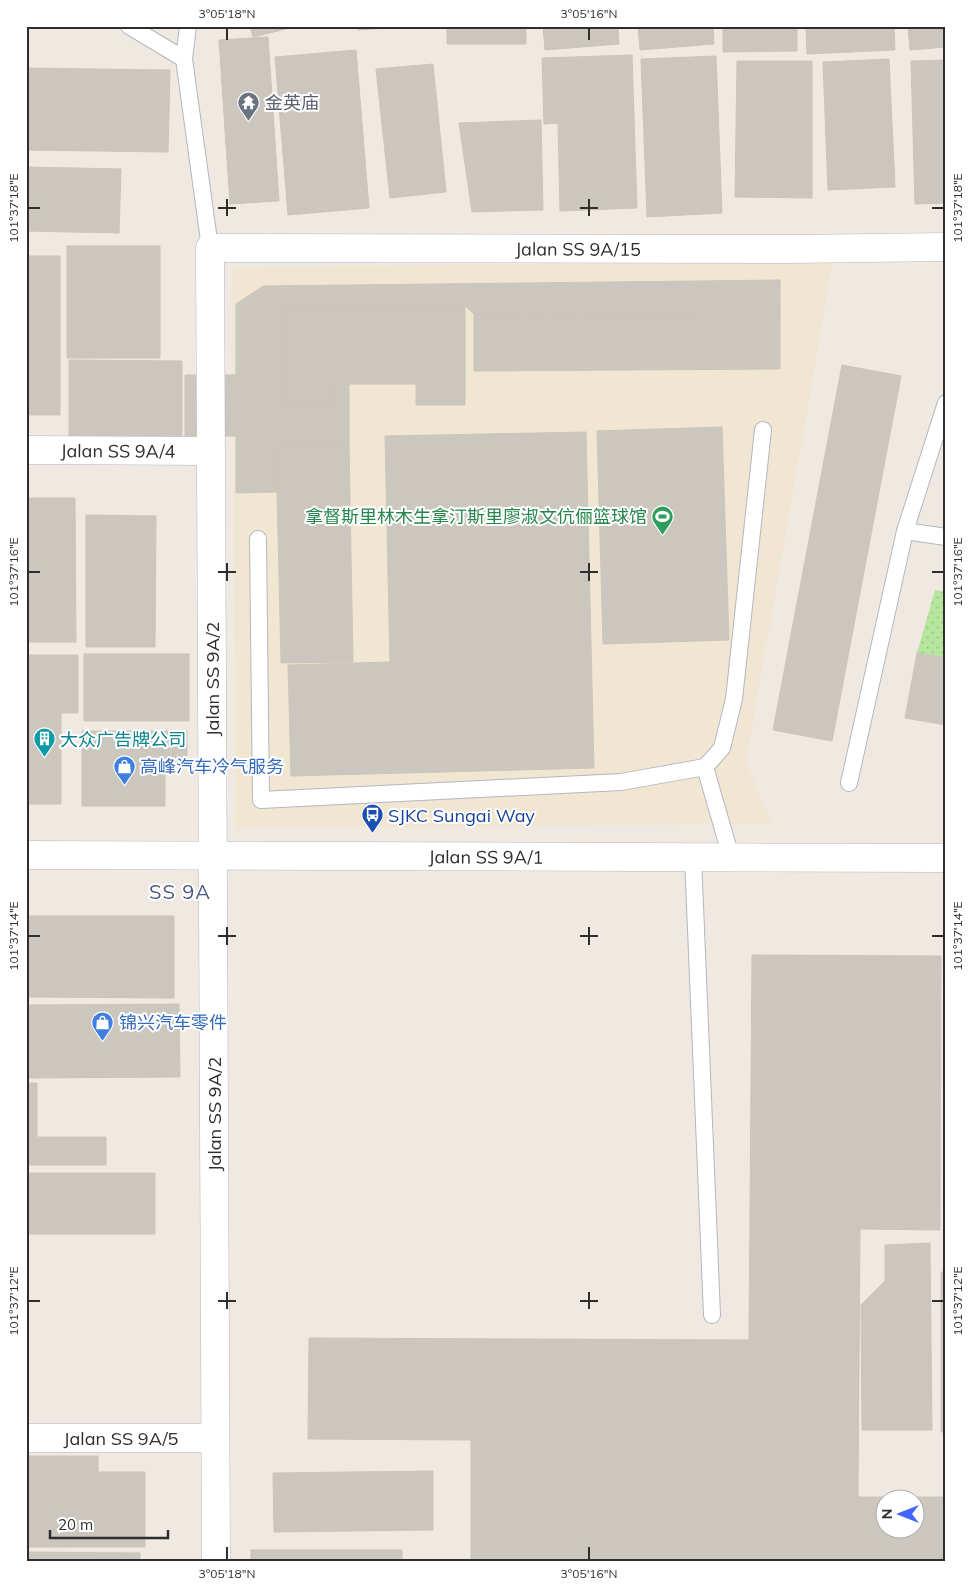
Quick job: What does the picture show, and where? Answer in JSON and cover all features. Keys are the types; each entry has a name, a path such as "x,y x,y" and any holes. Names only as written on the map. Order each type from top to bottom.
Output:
{"street":[{"name":"Jalan SS 9A/15","path":"210,248 792,250 946,248"},
{"name":"Jalan SS 9A/2","path":"210,248 216,1561"},
{"name":"Jalan SS 9A/4","path":"26,450 210,451"},
{"name":"Jalan SS 9A/1","path":"26,855 946,858"},
{"name":"Jalan SS 9A/5","path":"26,1438 215,1438"}],"lane":[{"path":"129,26 184,59"},
{"path":"188,26 184,59 210,248"},
{"path":"849,782 905,531 946,403"},
{"path":"258,539 261,800 621,782 705,768 722,748 734,699 763,430"},
{"path":"905,531 946,537"},
{"path":"705,768 731,857"},
{"path":"693,857 712,1315"}],"shaded area":[{"path":"833,261 746,763 772,824 236,828 232,267"}],"green space":[{"path":"935,590 946,592 946,658 917,653"}],"building":[{"path":"250,26 298,26 253,37"},
{"path":"358,26 416,26 358,30"},
{"path":"447,26 526,26 526,44 447,44"},
{"path":"543,26 618,26 619,44 545,50"},
{"path":"638,26 713,26 714,44 640,50"},
{"path":"723,26 797,26 797,51 723,52"},
{"path":"806,26 894,26 895,50 807,54"},
{"path":"908,26 946,26 946,47 910,50"},
{"name":"金英庙","path":"268,37 279,201 230,204 219,40"},
{"path":"356,50 369,208 288,215 275,57"},
{"path":"632,55 637,208 560,211 558,123 544,124 542,58"},
{"path":"716,56 722,213 647,217 641,59"},
{"path":"889,59 895,187 828,190 823,62"},
{"path":"946,60 946,203 915,204 911,61"},
{"path":"737,61 812,61 812,198 735,197"},
{"path":"433,64 446,192 390,198 376,69"},
{"path":"26,68 170,70 168,152 26,150"},
{"path":"541,120 543,210 472,212 459,123"},
{"path":"26,167 121,169 119,233 26,231"},
{"path":"67,246 160,246 160,358 67,358"},
{"path":"26,256 60,256 60,415 26,415"},
{"path":"780,280 780,312 474,314 465,306 281,306 282,407 331,407 331,384 349,384 349,444 276,446 277,492 236,493 236,436 185,436 185,375 236,375 236,304 263,286"},
{"path":"281,306 465,306 465,405 416,405 416,384 331,384 331,407 282,407"},
{"path":"780,312 780,369 474,371 474,314"},
{"path":"69,360 182,361 182,440 69,439"},
{"path":"842,365 901,376 832,741 773,730"},
{"name":"拿督斯里林木生拿汀斯里廖淑文伉俪篮球馆","path":"722,427 729,640 603,644 597,431"},
{"path":"586,432 594,768 291,776 288,665 390,662 385,436"},
{"path":"349,444 353,662 281,663 276,446"},
{"path":"26,498 75,498 76,642 26,642"},
{"path":"86,515 156,516 155,647 86,647"},
{"path":"917,653 946,658 946,725 905,718"},
{"path":"84,654 189,654 189,721 84,721"},
{"name":"大众广告牌公司","path":"26,655 78,655 78,713 61,713 61,804 26,804"},
{"name":"高峰汽车冷气服务","path":"82,731 187,731 187,765 165,765 165,806 82,806"},
{"path":"26,916 174,916 174,998 26,997"},
{"path":"752,955 941,956 940,1230 860,1229 858,1497 874,1497 874,1540 924,1540 924,1497 946,1497 946,1561 471,1561 471,1440 308,1439 309,1338 749,1340"},
{"name":"锦兴汽车零件","path":"179,1004 180,1077 26,1078 26,1005"},
{"path":"26,1083 37,1083 37,1137 106,1137 106,1165 26,1165"},
{"path":"26,1173 155,1173 155,1234 26,1234"},
{"path":"930,1243 932,1430 862,1430 861,1305 885,1281 885,1245"},
{"path":"941,1272 946,1272 946,1432 941,1432"},
{"path":"26,1456 98,1456 98,1472 145,1472 145,1547 26,1547"},
{"path":"433,1471 433,1530 274,1532 273,1473"},
{"path":"251,1550 402,1550 402,1561 251,1561"},
{"path":"26,1552 140,1553 140,1561 26,1561"}],"place":[{"name":"金英庙","path":"249,121"},
{"name":"拿督斯里林木生拿汀斯里廖淑文伉俪篮球馆","path":"663,535"},
{"name":"大众广告牌公司","path":"44,758"},
{"name":"高峰汽车冷气服务","path":"124,785"},
{"name":"SJKC Sungai Way","path":"372,834"},
{"name":"锦兴汽车零件","path":"103,1041"}],"district":[{"name":"SS 9A","path":"180,891"}]}
